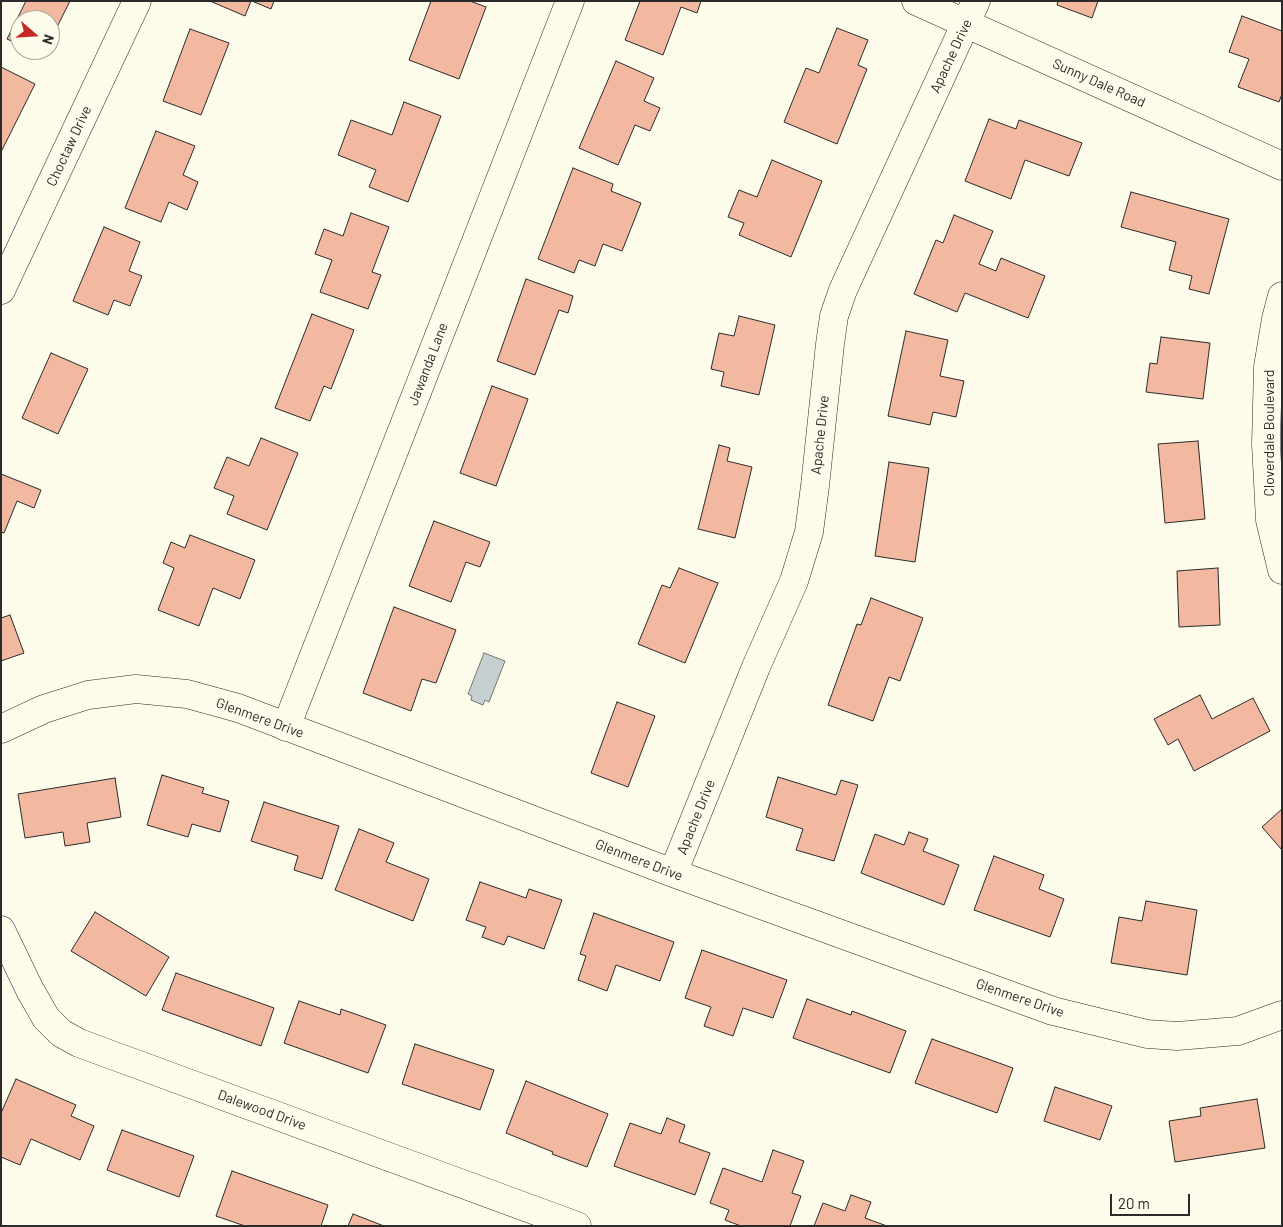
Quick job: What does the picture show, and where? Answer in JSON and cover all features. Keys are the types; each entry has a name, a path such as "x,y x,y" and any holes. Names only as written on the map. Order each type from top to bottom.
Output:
{"street":[{"name":"Choctaw Drive","path":"1,290 138,1"},
{"name":"Jawanda Lane","path":"286,727 570,1"},
{"name":"Sunny Dale Road","path":"916,1 971,12 1282,166"},
{"name":"Apache Drive","path":"673,873 756,666 794,581 809,532 834,316 843,290 971,12"},
{"name":"Cloverdale Boulevard","path":"1282,296 1268,366 1266,444 1270,520 1282,570"},
{"name":"Glenmere Drive","path":"1,729 44,709 88,695 136,689 187,694 238,708 673,873 1052,1011 1116,1028 1147,1034 1177,1036 1238,1031 1282,1015"},
{"name":"Dalewood Drive","path":"1,930 46,1018 61,1033 79,1043 577,1226"}],"shaded area":[{"path":"484,653 505,661 489,702 485,700 483,705 471,700 472,696 468,694"}],"building":[{"path":"26,1 70,1 60,21 60,10 22,10"},
{"path":"210,1 251,1 245,16"},
{"path":"252,1 274,1 271,9"},
{"path":"431,1 470,1 486,7 459,79 409,60"},
{"path":"640,1 701,1 697,13 681,7 663,55 625,40"},
{"path":"1058,1 1098,1 1092,18 1057,5"},
{"path":"1242,16 1282,31 1282,94 1279,102 1238,87 1249,59 1229,52"},
{"path":"837,28 868,40 858,65 867,69 837,144 784,122 806,68 819,73"},
{"path":"190,29 229,43 201,115 163,101"},
{"path":"616,61 654,78 644,101 660,108 650,131 635,125 618,165 579,148"},
{"path":"1,67 35,84 1,152"},
{"path":"404,102 441,116 408,202 369,187 376,170 338,155 351,120 392,135"},
{"path":"989,119 1016,129 1019,120 1082,143 1069,176 1025,160 1011,199 965,181"},
{"path":"156,131 195,146 183,175 198,182 187,210 169,202 161,222 125,208"},
{"path":"772,160 822,181 791,257 739,235 744,223 728,217 739,190 757,197"},
{"path":"573,168 613,184 611,191 641,203 622,251 603,244 595,266 579,260 574,273 538,259"},
{"path":"1131,192 1229,219 1209,294 1189,289 1192,276 1169,270 1176,242 1121,227"},
{"path":"351,213 389,227 372,272 381,275 368,309 320,292 332,260 315,254 324,229 343,236"},
{"path":"954,215 993,231 979,264 996,271 1001,258 1045,276 1028,318 965,293 957,312 914,294 936,240 943,243"},
{"path":"104,227 140,242 129,271 142,276 130,306 114,300 108,315 73,301"},
{"path":"526,279 573,296 568,313 559,310 535,375 497,361"},
{"path":"312,314 354,330 331,389 324,386 310,421 275,408"},
{"path":"739,316 775,325 759,395 721,386 724,372 711,369 719,333 734,336"},
{"path":"906,331 948,340 940,376 964,381 956,417 933,412 930,425 888,416"},
{"path":"1161,337 1210,343 1203,399 1146,392 1150,363 1157,364"},
{"path":"51,353 88,369 58,434 22,418"},
{"path":"492,386 528,399 496,486 460,473"},
{"path":"261,438 298,453 267,530 227,514 234,496 214,488 227,457 249,466"},
{"path":"1198,441 1205,519 1165,523 1158,444"},
{"path":"719,445 730,448 727,461 752,467 735,538 698,529"},
{"path":"889,462 929,468 915,562 875,556"},
{"path":"1,474 41,490 34,508 17,501 4,533 1,532"},
{"path":"434,521 490,542 480,567 466,562 451,602 409,586"},
{"path":"190,535 255,560 240,599 213,588 199,626 158,610 174,568 163,563 171,542 185,548"},
{"path":"679,568 718,583 685,663 638,644 662,585 670,588"},
{"path":"1218,568 1220,625 1179,627 1177,571"},
{"path":"871,598 923,618 900,681 889,677 873,721 828,705 857,624 861,625"},
{"path":"394,607 456,630 436,683 422,679 411,711 363,693"},
{"path":"10,615 24,653 1,661 1,618"},
{"path":"1200,695 1212,719 1253,698 1270,731 1194,771 1178,739 1168,745 1154,719"},
{"path":"617,702 655,716 628,787 591,773"},
{"path":"162,775 204,788 202,793 229,801 220,832 192,824 188,837 147,825"},
{"path":"778,777 836,795 841,780 858,785 834,861 796,850 803,829 766,817"},
{"path":"115,778 121,817 87,823 90,842 65,846 63,832 25,838 18,794"},
{"path":"264,802 339,826 322,879 294,870 298,856 251,841"},
{"path":"1282,809 1282,850 1262,827"},
{"path":"359,829 394,843 386,862 429,879 413,921 335,890"},
{"path":"909,832 928,839 923,851 959,865 944,905 861,873 875,834 904,845"},
{"path":"994,856 1044,875 1039,889 1064,899 1050,937 974,910"},
{"path":"480,882 526,898 529,889 562,900 544,949 508,936 504,945 482,937 486,927 466,920"},
{"path":"1146,901 1197,910 1187,975 1111,963 1119,917 1142,921"},
{"path":"95,912 169,957 146,996 71,951"},
{"path":"594,913 674,942 660,981 616,965 607,991 578,980 586,956 580,954"},
{"path":"702,950 787,980 773,1018 743,1008 733,1036 704,1026 711,1007 685,998"},
{"path":"176,973 274,1008 261,1046 162,1010"},
{"path":"807,999 851,1015 852,1011 906,1031 890,1073 793,1038"},
{"path":"299,1001 340,1015 341,1009 386,1025 368,1073 284,1043"},
{"path":"932,1039 1013,1068 997,1113 915,1083"},
{"path":"415,1044 494,1070 480,1110 402,1084"},
{"path":"16,1079 76,1105 71,1116 94,1126 80,1160 31,1139 20,1165 1,1157 1,1113"},
{"path":"526,1081 608,1114 587,1167 552,1154 553,1152 506,1133"},
{"path":"1055,1087 1112,1106 1100,1140 1044,1121"},
{"path":"1257,1099 1265,1148 1175,1162 1169,1121 1201,1116 1200,1108"},
{"path":"667,1118 685,1125 679,1142 710,1153 695,1195 614,1166 630,1123 661,1134"},
{"path":"122,1130 194,1156 179,1197 107,1170"},
{"path":"773,1150 804,1161 792,1193 801,1196 790,1226 741,1226 725,1220 729,1210 710,1203 723,1168 762,1182"},
{"path":"232,1171 328,1205 321,1226 245,1226 216,1216"},
{"path":"851,1195 871,1202 865,1218 887,1226 814,1226 823,1203 845,1211"},
{"path":"353,1214 384,1226 348,1226"}]}
